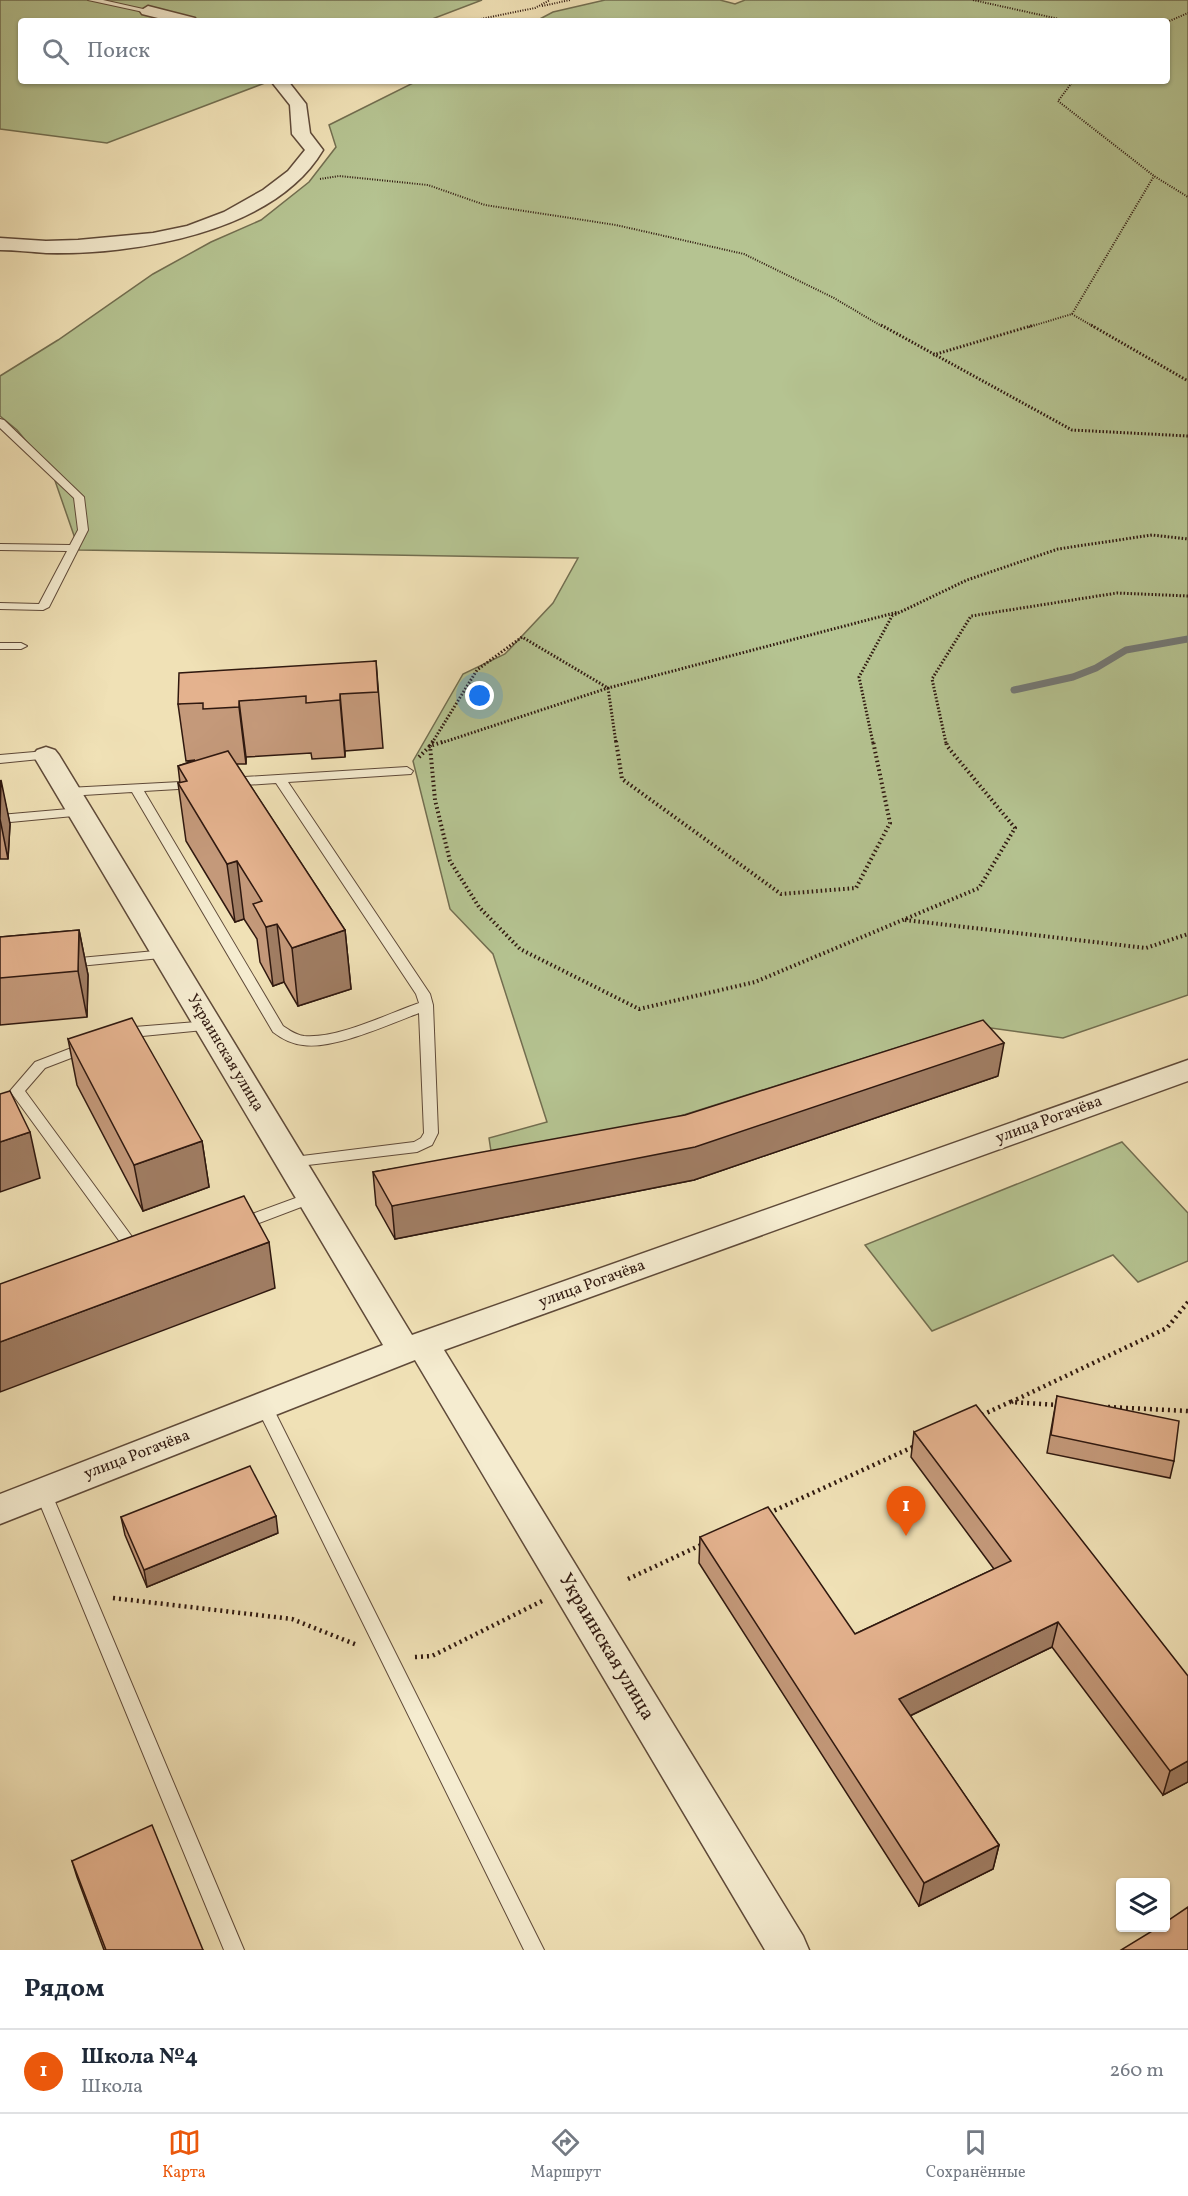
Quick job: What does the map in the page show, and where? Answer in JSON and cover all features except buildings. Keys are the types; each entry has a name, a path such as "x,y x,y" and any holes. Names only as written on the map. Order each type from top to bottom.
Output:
{"street":[{"path":"148,11 177,18"},
{"path":"0,244 47,247 156,239 194,232 224,221 286,182 307,162 314,150 301,134 298,105 281,84"},
{"name":"Украинская улица","path":"46,755 312,1197 414,1347 569,1587 788,1950"},
{"name":"улица Рогачёва","path":"0,1509 414,1347 1188,1070"}],"lane":[{"path":"92,0 148,11"},
{"path":"0,422 79,497 83,530 43,607 0,606"},
{"path":"0,547 74,548"},
{"path":"0,646 21,646"},
{"path":"0,759 46,755"},
{"path":"0,819 136,788 407,771"},
{"path":"280,779 421,990 426,1005 431,1133 427,1141 417,1147 291,1162"},
{"path":"136,788 278,1029 286,1035 302,1041 321,1041 426,1005"},
{"path":"59,964 166,954"},
{"path":"0,1097 17,1091 40,1065 124,1033 209,1026"},
{"path":"17,1091 142,1261"},
{"path":"227,1229 312,1197"},
{"path":"264,1406 534,1950"},
{"path":"43,1492 234,1950"}],"path":[{"path":"535,8 550,0"},
{"path":"486,18 570,0"},
{"path":"972,0 1054,18"},
{"path":"1170,21 1188,14"},
{"path":"1071,84 1058,101 1154,176 1188,197"},
{"path":"286,182 339,176 428,185 485,205 616,225 744,254 834,297 932,355 1072,430 1188,436"},
{"path":"932,355 1072,314 1154,176"},
{"path":"1072,314 1188,381"},
{"path":"608,688 622,779 781,894 856,888 890,823 859,677 892,616 967,580 1058,549 1152,535 1188,539"},
{"path":"430,746 435,800 450,861 479,907 520,949 639,1009 755,982 979,888 1015,828 946,746 932,679 971,615 1117,593 1188,596"},
{"path":"430,746 608,688 907,609"},
{"path":"407,771 430,746 477,670 522,637 608,688"},
{"path":"903,920 1146,948 1188,934"},
{"path":"978,1417 1167,1328 1188,1302"},
{"path":"1010,1402 1070,1405"},
{"path":"1105,1407 1188,1411"},
{"path":"766,1515 925,1442"},
{"path":"628,1579 713,1540"},
{"path":"79,1578 117,1600 292,1619 390,1659 432,1656 569,1587"}],"green space":[{"path":"0,0 482,0 435,18 18,18 18,84 262,84 107,143 0,129"},
{"path":"605,0 720,0 735,4 745,0 1188,0 1188,995 1063,1038 969,1025 617,1136 492,1158 489,1138 547,1122 493,954 450,909 413,761 463,674 505,654 553,603 578,558 79,550 52,472 17,430 0,416 0,376 58,340 153,274 211,242 261,220 309,182 336,147 329,125 411,84 1170,84 1170,18 542,18 553,12"},
{"path":"1122,1142 1188,1213 1188,1261 1138,1282 1113,1255 932,1331 865,1245"}],"waterway":[{"path":"1014,690 1073,677 1096,668 1126,650 1188,639"}],"place":[{"name":"Школа №4","path":"906,1536"}]}
